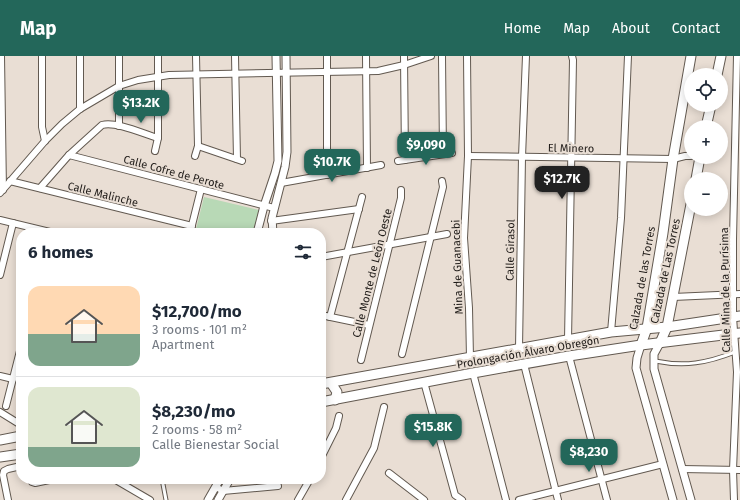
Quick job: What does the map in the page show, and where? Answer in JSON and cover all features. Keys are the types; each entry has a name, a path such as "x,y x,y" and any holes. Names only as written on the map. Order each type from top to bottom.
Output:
{"main road":[{"name":"Calzada de las Torres","path":"641,345 647,328 663,233 673,159 691,56"},
{"path":"718,68 721,56"},
{"name":"Calzada de Las Torres","path":"660,343 667,327 689,216"},
{"name":"Prolongación Álvaro Obregón","path":"326,383 611,332 667,327 736,316"},
{"name":"Prolongación Álvaro Obregón","path":"326,401 569,356 737,333"},
{"path":"505,367 501,365 502,359 516,349"},
{"path":"326,384 337,392 335,400"},
{"path":"0,440 16,437"},
{"path":"0,457 16,455"}],"street":[{"path":"1,56 1,192"},
{"path":"42,56 42,127 46,141"},
{"path":"80,56 80,109"},
{"path":"119,56 119,126"},
{"path":"155,151 158,138 158,56"},
{"path":"195,156 198,146 196,56"},
{"path":"198,146 239,160 235,56"},
{"path":"258,228 279,156 276,56"},
{"path":"272,228 271,221 285,167 287,152 286,56"},
{"path":"327,56 327,175"},
{"path":"366,56 366,168"},
{"path":"404,56 405,160"},
{"path":"1,192 46,141 80,109 119,86 158,76 378,70 404,65 431,56"},
{"path":"442,56 442,154"},
{"name":"Mina de Guanacebi","path":"467,56 468,156 464,238 469,308 470,358"},
{"name":"Calle Girasol","path":"516,349 526,56"},
{"path":"568,340 572,158 572,56"},
{"path":"611,332 621,218 628,56"},
{"name":"Calle Mina de la Purísima","path":"734,500 737,470 738,372 734,162 737,56"},
{"path":"40,188 69,155 102,125 109,124 119,126 158,138"},
{"path":"398,161 452,153"},
{"name":"Calle Cofre de Perote","path":"69,155 274,208"},
{"name":"El Minero","path":"468,156 673,159 684,156"},
{"path":"281,183 381,165"},
{"name":"Calle Malinche","path":"10,181 192,226"},
{"path":"402,354 432,236 443,187 442,182"},
{"path":"192,226 201,189"},
{"name":"Calle Monte de León Oeste","path":"361,360 401,198 401,190"},
{"path":"330,317 362,197"},
{"path":"271,221 359,209"},
{"path":"0,220 32,228"},
{"path":"0,275 13,223"},
{"path":"326,255 447,234"},
{"path":"673,297 737,294"},
{"path":"326,316 369,325"},
{"path":"660,343 654,354 654,369 690,500"},
{"name":"Calzada de las Torres","path":"641,345 636,368 673,500"},
{"path":"569,356 607,500"},
{"path":"524,364 558,500"},
{"path":"6,406 16,367"},
{"path":"473,373 506,500"},
{"path":"0,376 13,379"},
{"path":"424,382 455,495 462,500"},
{"path":"346,500 374,448 384,407"},
{"path":"0,412 16,422"},
{"path":"326,448 336,428 339,416"},
{"path":"519,500 663,464"},
{"path":"8,500 3,475 4,471 16,467"},
{"path":"682,469 737,470"},
{"path":"389,473 424,500"},
{"path":"124,484 150,500"},
{"path":"208,500 218,484"},
{"path":"218,500 227,484"},
{"path":"298,500 307,484"},
{"path":"216,487 223,491 278,486"}],"lane":[{"path":"653,361 670,364 698,363 738,352"},
{"path":"163,484 166,500"}],"green space":[{"path":"204,197 259,210 255,228 196,228"}]}
